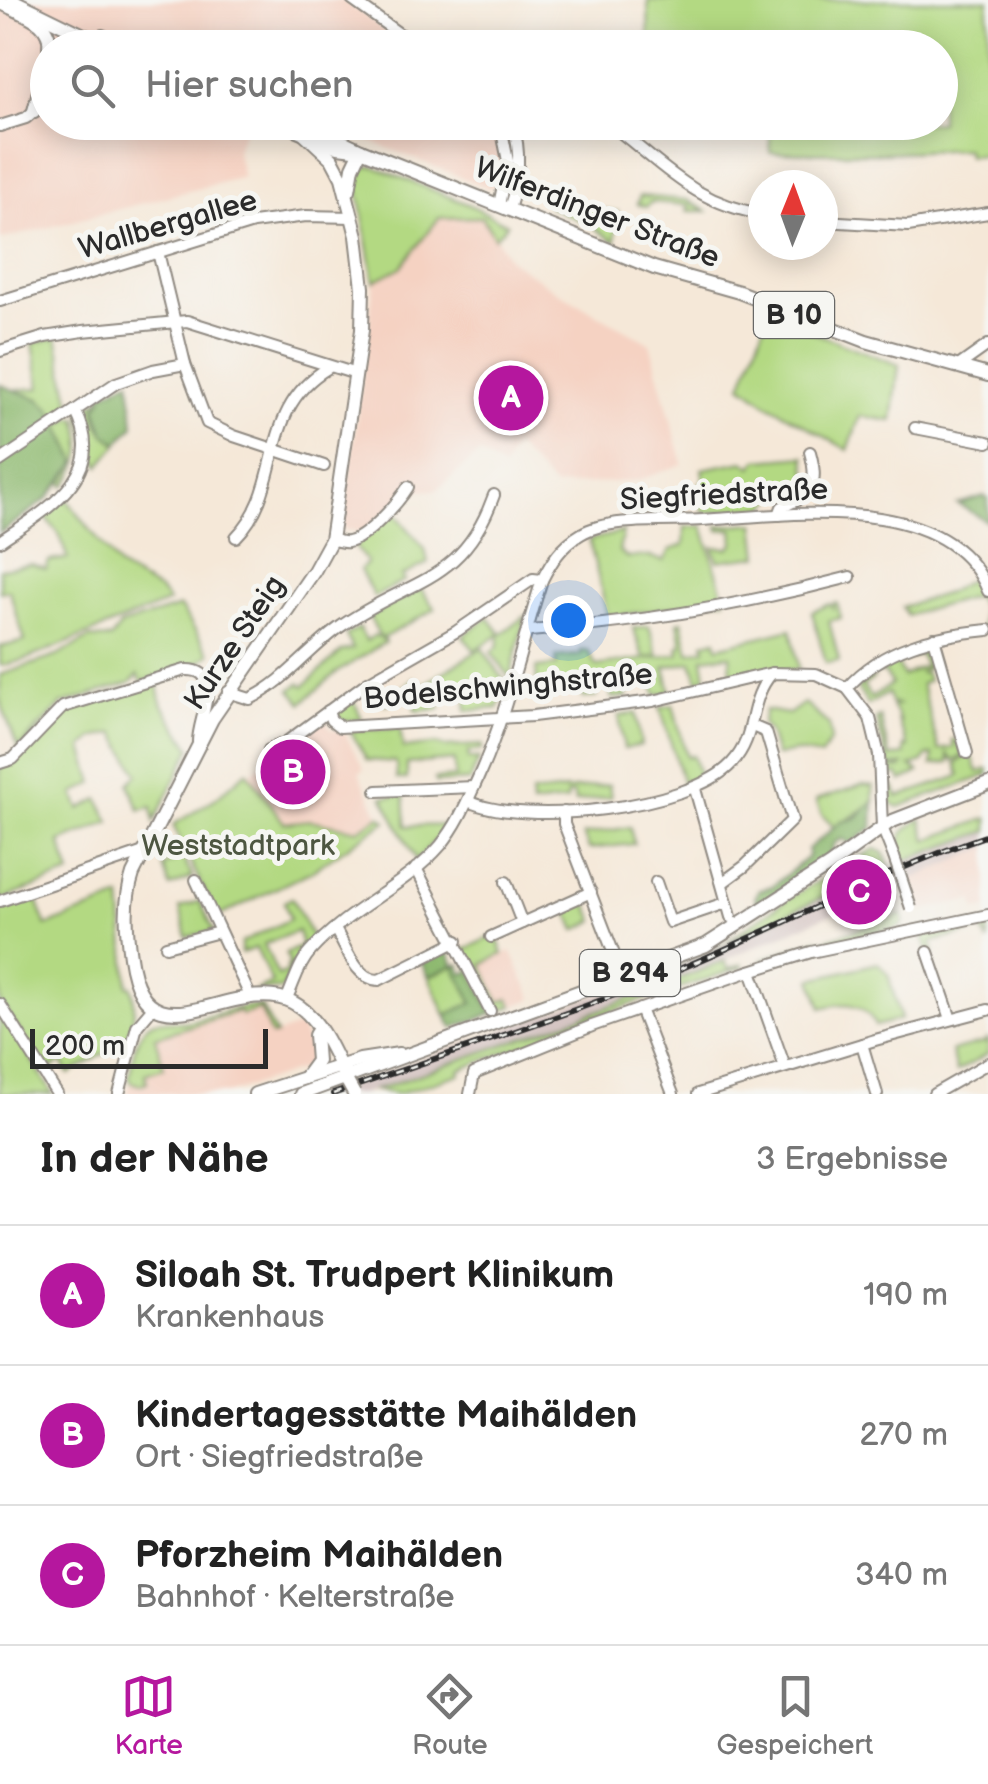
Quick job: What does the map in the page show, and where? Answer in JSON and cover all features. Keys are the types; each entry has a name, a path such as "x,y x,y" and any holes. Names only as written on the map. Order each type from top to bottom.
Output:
{"main road":[{"path":"12,0 73,30"},
{"path":"30,0 91,30"},
{"path":"0,2 48,30"},
{"path":"315,140 342,178"},
{"name":"B 10","path":"335,140 361,150"},
{"path":"342,178 347,163 361,150"},
{"name":"Wilferdinger Straße","path":"361,150 654,268 739,292 854,337 988,375"},
{"name":"Kurze Steig","path":"348,196 352,167 361,150"},
{"name":"Kurze Steig","path":"154,1006 136,986 126,925 130,884 228,692 314,572 331,540 364,294 353,217 342,178"},
{"name":"B 294","path":"255,1094 347,1080 406,1054 475,1032 534,1006 716,940 882,827 903,815 988,784"},
{"path":"154,1006 166,1012 184,1013 251,998 286,1000 302,1008 319,1028 347,1080"},
{"path":"301,1087 317,1061 315,1035 319,1028"}],"street":[{"path":"352,0 394,30"},
{"path":"0,126 30,114"},
{"path":"504,140 508,161 504,207"},
{"path":"504,207 519,167 516,140"},
{"path":"630,140 697,193 724,206 748,211"},
{"path":"838,222 908,226 988,213"},
{"name":"Wallbergallee","path":"0,302 278,219 353,217"},
{"path":"158,252 185,364 207,423 324,466"},
{"path":"0,351 83,331 187,322 356,374"},
{"path":"957,367 988,345"},
{"path":"0,460 116,383 185,364"},
{"path":"236,537 251,522 262,500 272,447 300,387 328,368"},
{"path":"0,541 43,512 83,467 87,450 76,412"},
{"path":"915,428 988,442"},
{"path":"778,515 782,507 811,490 814,481 810,452"},
{"path":"331,540 348,542 365,532 398,503 408,487"},
{"path":"228,692 250,699 268,690 337,629 450,566 469,546 494,495"},
{"name":"Siegfriedstraße","path":"269,750 284,744 368,682 456,631 533,579 542,580 565,546 583,532 598,528 844,512 930,532 960,549 974,564 988,591"},
{"path":"529,631 650,620 850,577"},
{"path":"286,1000 302,963 335,928 442,844 468,801 504,716 542,580"},
{"path":"918,928 882,827 875,732 866,711 846,688 903,648 934,638 988,630"},
{"path":"934,638 967,753"},
{"path":"0,763 14,758 63,706 185,670 197,670 210,688 197,738 199,744"},
{"path":"468,801 508,812 564,812 626,805 695,788 731,764 744,745 752,726 758,689 772,673"},
{"name":"Bodelschwinghstraße","path":"328,712 340,726 504,716 652,701 772,673 816,674 846,688"},
{"path":"722,883 792,820 766,732 752,726"},
{"path":"377,791 474,787"},
{"path":"695,788 731,917"},
{"path":"564,812 564,824 622,975"},
{"path":"0,901 144,852"},
{"path":"416,868 490,1011"},
{"path":"196,880 251,998"},
{"path":"506,882 522,923"},
{"path":"656,882 670,922 726,903"},
{"path":"491,937 591,892"},
{"path":"470,1094 474,1074 640,1009 811,952 988,914"},
{"path":"335,928 361,974 371,980 379,980 456,941"},
{"path":"166,946 219,932"},
{"path":"928,952 951,1019"},
{"path":"751,971 785,1067"},
{"path":"0,1004 57,1094"},
{"path":"119,1094 136,1026 154,1006"},
{"path":"640,1009 673,1094"},
{"path":"698,1094 988,1010"},
{"path":"862,1044 877,1094"},
{"path":"934,1094 988,1063"}],"shaded area":[{"path":"0,0 343,0 384,30 30,30 30,140 240,140 236,150 243,177 0,240"},
{"path":"367,140 498,140 501,173 498,184 489,188"},
{"path":"483,217 510,260 561,294 650,343 683,464 639,480 554,487 514,445 503,469 480,453 437,490 417,491 368,533 343,529 374,281 401,267 439,218"},
{"path":"323,720 331,729 344,732 364,769 359,773 379,815 357,829 309,819 285,823 249,774"},
{"path":"988,831 988,847 651,991 375,1090 325,1094 666,970 889,866"},
{"path":"988,847 988,909 975,910 974,900 924,910 918,906 909,880"},
{"path":"496,935 503,954 511,951 533,999 492,1014 461,951"},
{"path":"260,1009 272,1036 301,1026 312,1058 304,1068 227,1094 127,1094 131,1082 147,1081 145,1074 155,1037 240,1011 242,1015"}],"green space":[{"path":"648,0 988,0 988,155 968,156 966,149 770,152 770,140 958,140 958,30 649,30"},
{"path":"373,166 507,224 495,238 482,217 439,218 401,267 374,281 358,187 363,168"},
{"path":"640,196 687,200 706,211 687,211 689,205 651,202 646,207 637,204"},
{"path":"549,203 618,212 615,242 589,224 548,206"},
{"path":"768,315 899,365 892,421 860,416 848,450 742,385"},
{"path":"57,337 71,404 80,405 57,420 40,399 14,390 40,388 33,343"},
{"path":"130,380 134,425 118,443 105,435 96,408 101,395"},
{"path":"0,385 39,399 51,409 77,462 47,499 0,533"},
{"path":"102,398 95,408 97,420 118,444 100,466 90,449 81,415"},
{"path":"77,418 82,446 76,470 65,486 62,483 77,462 59,425"},
{"path":"805,456 808,480 800,491 776,496 765,508 704,513 696,487 704,480 702,469 744,461 752,467 758,460"},
{"path":"65,497 120,568 161,592 169,602 0,666 0,647 25,641 9,590 0,592 0,569 31,564 46,569 49,561 68,559 59,534 44,515"},
{"path":"988,498 988,522 958,504"},
{"path":"394,512 425,549 428,563 374,597 360,570 367,562 354,545"},
{"path":"755,523 759,556 718,561 713,547 729,548 734,543 733,529 719,530 718,526"},
{"path":"703,526 725,599 608,617 589,540 623,532 619,551 627,558 647,556 664,561 670,550 684,545 685,527"},
{"path":"974,577 984,597 988,624 982,628 982,608 977,596 907,615 902,607 947,593"},
{"path":"420,588 435,609 383,638 385,642 336,673 302,703 291,690 300,683 304,686 342,651 353,649 346,635 359,628 366,641 375,635 381,638 369,617"},
{"path":"837,603 841,618 829,621 839,661 826,663 812,612 830,604 833,608"},
{"path":"180,607 210,654 193,666 142,682 138,675 130,683 62,704 18,748 0,701 0,675 57,656 90,638 111,639 121,625"},
{"path":"525,616 510,678 491,652 498,647 500,635 474,650 463,636 488,617 501,634"},
{"path":"682,621 689,652 705,649 704,643 716,640 718,647 791,629 799,669 731,679 730,655 703,658 706,677 698,681 692,662 665,667 671,692 656,695 646,672 627,673 627,697 612,698 608,677 596,679 596,697 583,698 582,684 563,686 563,693 555,693 554,684 537,685 536,668 557,666 556,657 581,655 581,651 588,651 596,666 679,654 678,647 682,646 678,622"},
{"path":"649,626 658,656 644,658 633,628"},
{"path":"925,647 934,663 920,673 926,674 928,681 921,684 939,750 954,747 952,740 957,739 963,756 953,761 948,754 949,763 932,765 933,755 927,756 911,766 919,772 902,781 899,775 891,774 890,787 894,787 898,797 957,777 960,775 956,763 967,756 973,758 978,772 988,769 988,775 899,807 891,803 886,769 903,765 889,766 876,719 880,717 890,757 905,755 904,746 908,747 892,706 897,705 891,703 888,693 868,705 857,688 867,677 874,678 863,686 871,698 892,684 884,672 877,673 904,655 908,659 897,664 903,676 925,666 920,654 912,657 910,653 919,649 923,654 921,648"},
{"path":"482,648 506,683 498,708 467,711 466,693 440,694 440,709 416,711 415,694 385,704 385,695 396,694 414,678 423,685"},
{"path":"157,681 162,704 191,748 154,822 152,807 140,810 129,784 138,774 115,733 94,738 83,748 94,783 74,794 80,809 99,799 110,822 60,842 71,874 0,900 0,766 67,707"},
{"path":"352,697 362,719 342,722 336,712"},
{"path":"804,703 829,725 831,740 821,756 796,752 776,756 769,732 762,724 765,710 789,714"},
{"path":"673,705 687,757 693,756 701,781 684,787 660,707"},
{"path":"636,713 641,745 624,749 619,716"},
{"path":"400,728 403,748 482,745 482,750 468,752 469,759 479,759 470,781 437,783 435,779 455,777 454,760 407,764 407,779 397,779 396,762 367,760 350,730"},
{"name":"Weststadtpark","path":"247,771 284,823 310,820 358,830 380,816 386,821 310,872 217,917 173,825 216,798"},
{"path":"609,785 611,797 575,802 573,794 567,794 567,801 532,805 531,794"},
{"path":"862,785 873,786 874,801 836,829 822,815 816,800"},
{"path":"404,795 406,826 450,825 416,860 383,797"},
{"path":"874,801 873,827 851,844 842,839 835,843 827,862 759,904 755,899 758,890 773,886 808,857 808,849 841,822 856,818"},
{"path":"988,818 988,831 903,861 902,836 921,819 927,840"},
{"path":"630,827 634,844 589,849 583,835"},
{"path":"875,849 884,853 889,866 724,943 789,898"},
{"path":"182,857 193,877 170,887 163,866"},
{"path":"121,898 128,986 134,999 128,1040 69,1074 62,1062 46,1071 0,1002 0,905 37,900 46,926"},
{"path":"292,898 313,939 296,959 282,989 255,991 272,983 256,948 241,953 241,943 290,919 284,902","holes":["298,931 302,946 286,953 288,972 278,976 264,944"]},
{"path":"585,898 595,921 576,930 566,907"},
{"path":"200,901 214,931 187,937 180,908"},
{"path":"902,914 904,921 900,927 761,960 817,939 819,942"},
{"path":"988,924 988,942 982,929 932,942 934,951 929,954 923,936"},
{"path":"496,935 503,954 482,964 499,1002 509,999 513,1006 492,1014 461,951"},
{"path":"712,948 666,970 665,967"},
{"path":"447,950 454,965 429,977 421,962"},
{"path":"725,961 728,969 742,964 743,967 626,1006 459,1070 460,1074 398,1094 375,1090 590,1014"},
{"path":"878,963 888,974 901,1019 875,1026 866,1012 853,1005 822,1008 812,979"},
{"path":"459,964 463,974 471,971 492,1014 453,1028 446,1015 473,1003 454,967"},
{"path":"454,965 473,1003 446,1015 429,977"},
{"path":"261,1006 276,1035 271,1036 260,1009 242,1015 239,1011 155,1037 164,1068 145,1074 147,1082 131,1082 137,1041 144,1028 153,1022 191,1021"},
{"path":"0,1010 53,1094 0,1094"},
{"path":"988,1038 988,1054 956,1072 951,1051 986,1042"}],"railway":[{"path":"333,1094 639,986 910,865 988,835"}],"place":[{"name":"Siloah St. Trudpert Klinikum","path":"511,398"},
{"name":"Kindertagesstätte Maihälden","path":"293,772"},
{"name":"Pforzheim Maihälden","path":"859,892"}]}
